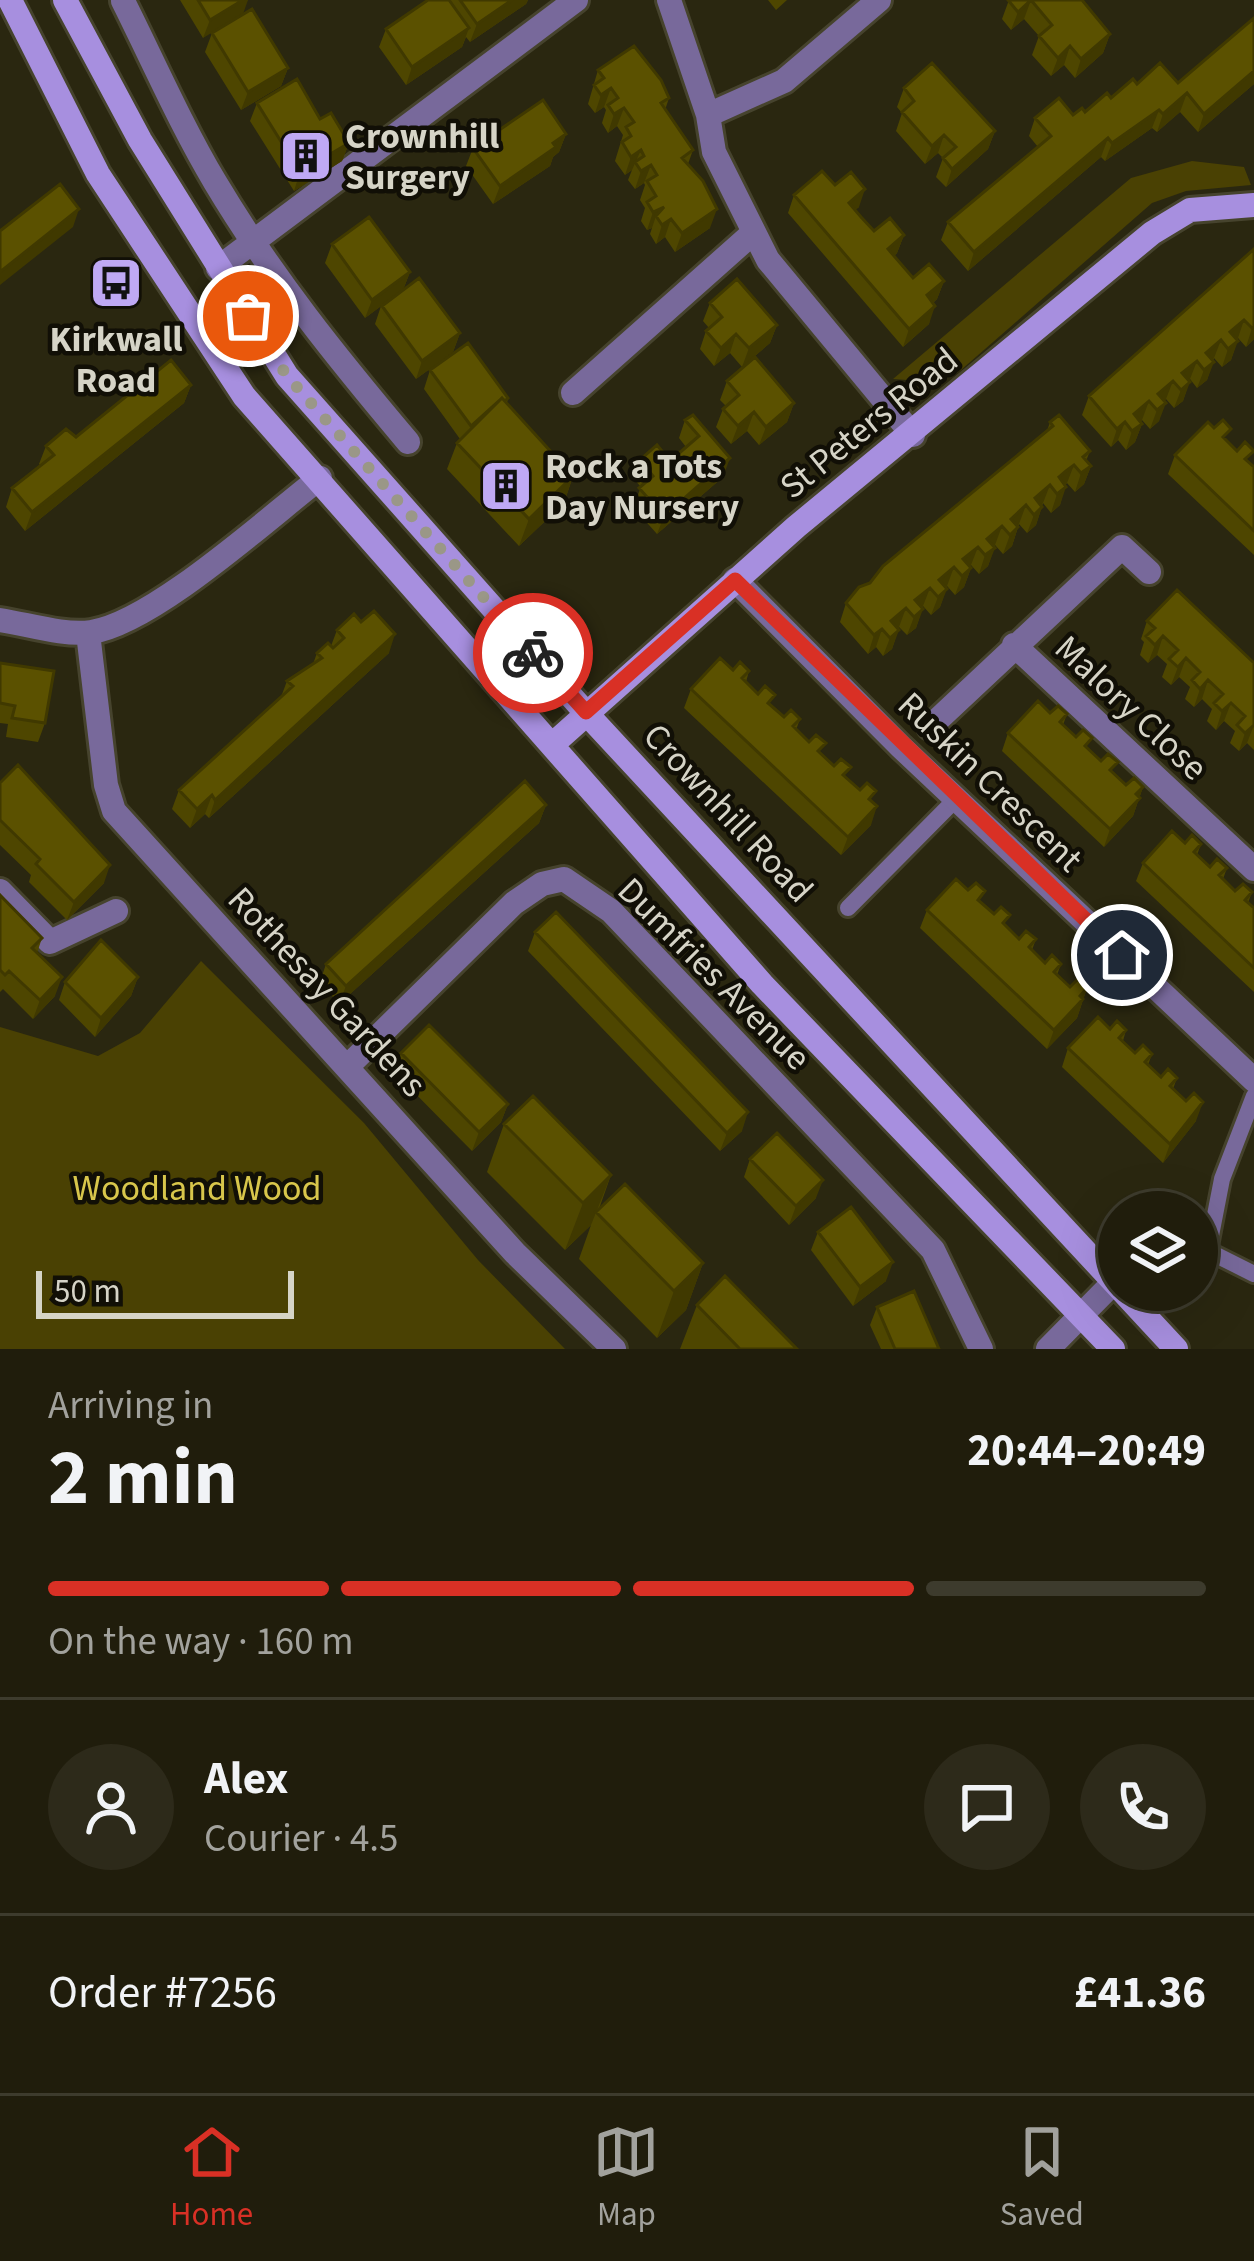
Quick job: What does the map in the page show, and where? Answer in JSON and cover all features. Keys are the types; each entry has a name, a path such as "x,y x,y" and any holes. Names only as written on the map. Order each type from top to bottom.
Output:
{"main road":[{"path":"10,0 98,174 244,396 762,984 1113,1349"},
{"name":"Crownhill Road","path":"65,0 218,268 287,376 586,712 1098,1267"},
{"name":"St Peters Road","path":"553,744 735,580 1152,233 1190,210 1254,205"},
{"name":"Crownhill Road","path":"1140,1311 1176,1349"}],"street":[{"path":"218,268 576,0"},
{"path":"669,0 708,115 714,152 768,260 913,434"},
{"path":"708,115 784,80 879,0"},
{"path":"123,1 212,178 252,242 319,336 408,442"},
{"path":"573,394 753,233"},
{"path":"0,620 88,633 168,594 320,478"},
{"path":"930,727 1122,547 1149,572"},
{"name":"Ruskin Crescent","path":"735,580 956,799 1254,1080"},
{"name":"Rothesay Gardens","path":"88,633 106,785 115,811 515,1253 614,1349"},
{"name":"Malory Close","path":"1014,645 1254,869"},
{"name":"Dumfries Avenue","path":"349,1065 514,903 542,884 564,879 611,911 933,1250 980,1349"},
{"path":"0,891 50,942 116,911"},
{"path":"1048,1349 1098,1297"}],"lane":[{"path":"848,908 956,799"},
{"path":"1254,1096 1222,1179 1208,1250 1254,1274"}],"green space":[{"path":"1192,161 1244,167 1251,185 1186,191 1152,203 961,370 935,382 893,379 1131,178"},
{"name":"Woodland Wood","path":"201,961 364,1123 478,1260 565,1349 0,1349 0,1027 98,1056 140,1033"}],"building":[{"path":"198,0 243,0 210,20"},
{"path":"428,0 449,0 469,28 412,67 386,29"},
{"path":"460,0 512,0 477,24"},
{"path":"1008,0 1031,0 1018,12"},
{"path":"1031,0 1082,0 1110,34 1081,59 1070,46 1058,58 1039,36 1052,25"},
{"path":"252,9 288,68 248,92 212,33"},
{"path":"1254,18 1254,71 1204,114 1187,93 1163,114 1159,110 1112,143 1108,138 974,252 948,222 1051,136 1035,118 1059,98 1073,115 1082,108 1085,112 1133,79 1137,84 1160,63 1178,83"},
{"path":"634,46 661,80 669,98 661,103 693,150 682,158 703,181 717,209 682,233 671,219 662,225 656,216 664,207 653,212 647,202 656,196 647,181 657,175 651,165 641,171 635,162 644,156 641,150 631,157 622,142 631,136 626,127 634,122 624,108 614,114 608,105 618,98 611,88 601,95 594,85 604,78 598,70"},
{"path":"932,63 995,131 952,169 943,158 956,147 944,135 932,146 902,112 914,101 904,88"},
{"path":"297,79 320,119 331,113 349,143 300,172 257,103"},
{"path":"543,100 566,134 553,143 556,147 500,186 473,148"},
{"path":"822,171 835,185 851,172 865,189 849,203 874,231 890,218 904,235 888,249 913,278 929,264 944,281 927,295 935,306 909,329 794,195"},
{"path":"60,184 79,209 0,272 0,231"},
{"path":"369,217 410,272 372,300 332,244"},
{"path":"1254,249 1254,327 1244,320 1230,332 1238,341 1228,349 1221,340 1206,353 1214,362 1204,370 1197,361 1182,373 1190,382 1181,390 1173,381 1158,394 1166,403 1157,410 1149,401 1134,414 1142,424 1132,431 1125,422 1117,429 1089,396"},
{"path":"419,278 460,333 422,361 382,306"},
{"path":"737,279 777,325 749,348 736,334 721,348 706,331 722,317 710,303"},
{"path":"468,343 508,398 502,398 471,426 430,370"},
{"path":"755,357 794,403 766,427 754,412 738,426 723,409 739,395 727,381"},
{"path":"171,360 191,385 32,512 12,488 54,455 46,446 66,429 76,437"},
{"path":"502,398 573,476 529,519 457,443"},
{"path":"693,415 730,458 664,516 639,488 653,476 640,460 657,445 670,461 699,436 685,420"},
{"path":"1059,415 1090,451 1083,457 1091,466 1081,473 1074,465 1059,477 1066,487 1057,494 1050,485 1035,498 1042,507 1034,515 1026,505 1011,519 1018,527 1010,535 1002,526 987,539 995,548 985,555 978,547 963,559 971,568 962,576 954,567 939,580 947,589 938,597 930,588 915,600 923,609 914,617 906,608 891,621 899,630 890,638 882,629 874,635 846,603 859,587 870,583 883,566 1053,426 1050,422"},
{"path":"1223,420 1231,429 1223,437 1237,451 1245,442 1254,451 1245,459 1254,467 1254,531 1175,455 1208,422 1214,428"},
{"path":"1177,590 1254,663 1254,725 1245,733 1237,725 1245,716 1231,703 1222,711 1214,703 1223,694 1208,680 1200,689 1192,680 1200,672 1186,658 1178,667 1169,659 1178,650 1163,636 1155,645 1146,636 1155,628 1147,621"},
{"path":"374,611 395,634 215,800 212,795 197,809 179,790 293,686 287,681 322,658 317,653 344,638 337,630 354,614 361,622"},
{"path":"720,658 733,670 740,662 749,671 742,678 758,694 765,686 775,695 768,703 784,717 791,710 800,719 793,726 809,742 816,735 826,743 818,751 834,766 841,759 851,767 843,775 860,790 867,783 876,791 869,799 877,806 848,837 691,689"},
{"path":"0,663 54,671 45,723 12,718 15,706 0,703"},
{"path":"1038,701 1050,713 1058,706 1067,714 1060,722 1076,737 1083,730 1092,738 1085,746 1101,761 1108,754 1118,762 1110,770 1126,785 1134,778 1143,787 1136,794 1140,798 1110,829 1008,733"},
{"path":"18,765 110,865 74,902 0,820 0,783"},
{"path":"525,781 546,805 346,986 326,964"},
{"path":"1172,831 1185,843 1192,835 1201,844 1194,852 1210,867 1217,859 1227,868 1219,875 1235,891 1243,884 1252,892 1245,900 1254,908 1254,968 1143,863"},
{"path":"956,879 968,890 976,883 985,891 978,900 994,914 1001,907 1010,915 1003,923 1019,939 1026,931 1036,939 1029,947 1045,963 1052,955 1061,964 1054,972 1070,987 1078,979 1087,988 1080,996 1083,999 1054,1030 927,910"},
{"path":"0,895 42,938 32,948 62,977 40,1000 9,971 5,975 0,970"},
{"path":"556,912 748,1112 727,1133 535,932"},
{"path":"101,940 138,977 101,1018 65,982"},
{"path":"1098,1017 1110,1029 1117,1021 1126,1030 1119,1038 1135,1053 1143,1045 1152,1054 1145,1062 1161,1077 1168,1069 1177,1078 1170,1086 1186,1101 1194,1093 1203,1102 1170,1144 1068,1048"},
{"path":"429,1025 508,1104 479,1132 401,1053"},
{"path":"533,1096 611,1175 583,1203 504,1124"},
{"path":"777,1133 823,1180 796,1206 750,1159"},
{"path":"625,1184 703,1263 674,1291 596,1212"},
{"path":"851,1207 893,1262 860,1287 818,1232"},
{"path":"725,1276 797,1349 740,1349 697,1305"},
{"path":"914,1291 939,1349 895,1349 877,1307"}],"way so far":[{"path":"248,316 287,376 533,653"}],"place":[{"name":"Crownhill Surgery","path":"306,156"},
{"name":"Kirkwall Road","path":"116,283"},
{"name":"Rock a Tots Day Nursery","path":"506,486"}],"route":[{"path":"533,653 586,712 735,580 902,747 1122,955"}]}
